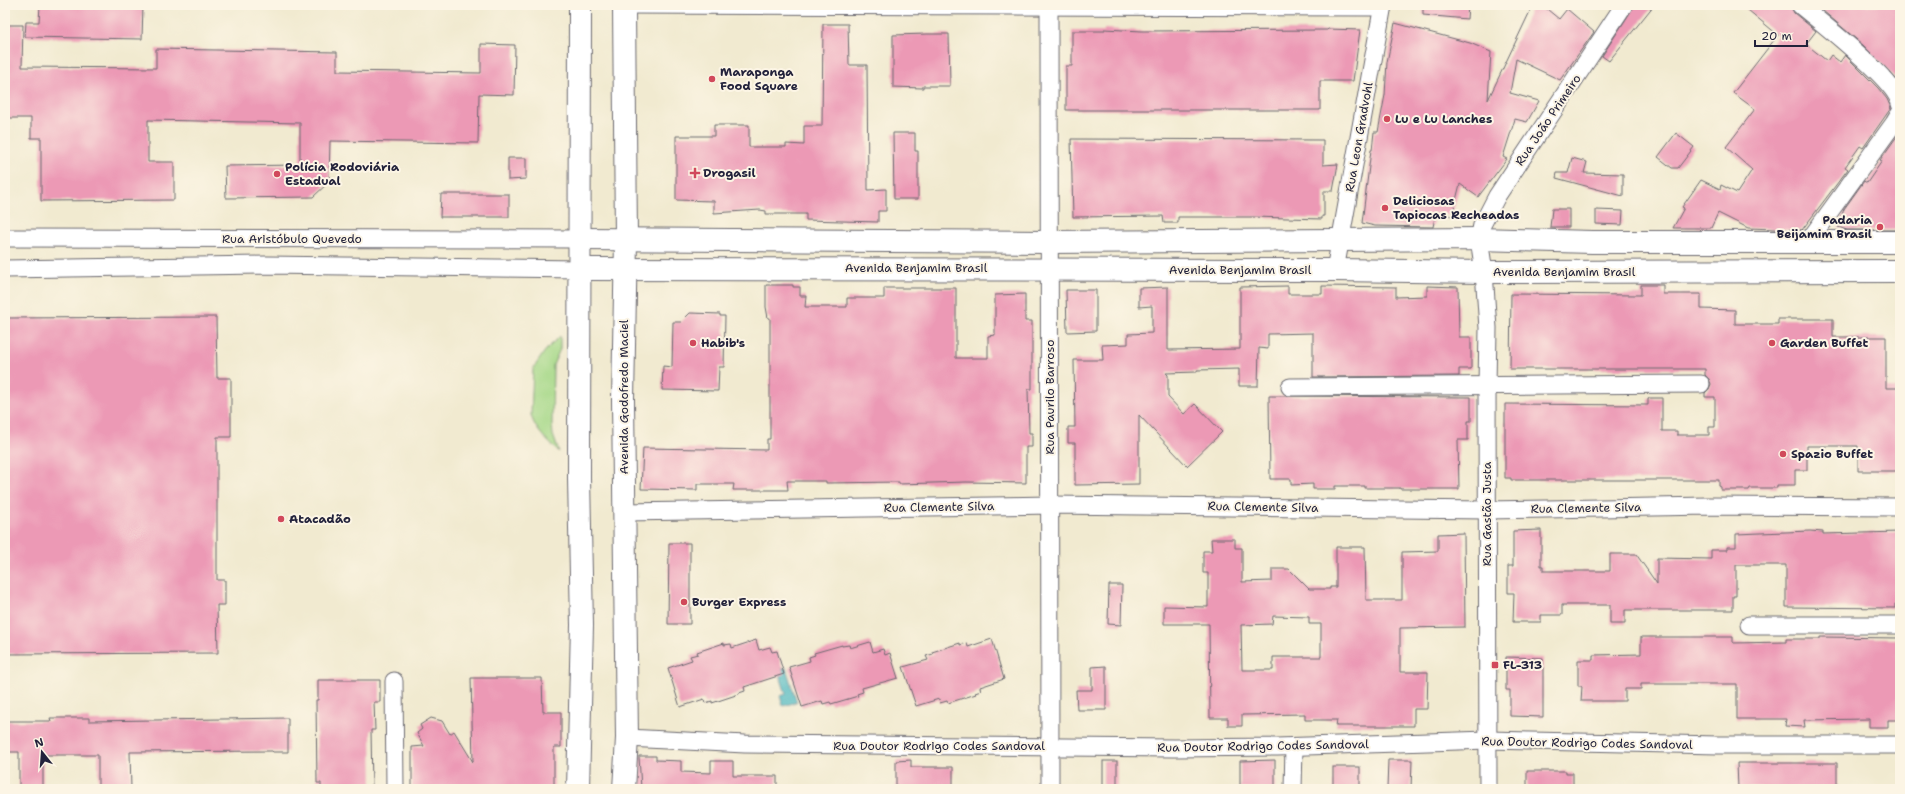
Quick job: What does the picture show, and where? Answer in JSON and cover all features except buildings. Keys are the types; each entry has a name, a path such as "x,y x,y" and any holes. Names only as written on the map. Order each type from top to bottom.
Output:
{"main road":[{"path":"578,789 582,625 579,478 580,5"},
{"name":"Avenida Godofredo Maciel","path":"624,5 626,239 623,400 627,738 624,789"},
{"path":"580,239 1048,242 1479,239 1806,243 1900,242"},
{"name":"Avenida Benjamim Brasil","path":"579,268 1335,270 1484,272 1900,271"}],"street":[{"path":"624,5 1383,6"},
{"name":"Rua João Primeiro","path":"1479,239 1482,225 1497,196 1624,5"},
{"path":"1800,5 1879,74 1899,98 1900,104"},
{"name":"Rua Paurilo Barroso","path":"1049,6 1048,242 1050,789"},
{"name":"Rua Leon Gradvohl","path":"1335,270 1383,6"},
{"path":"1806,243 1897,118"},
{"name":"Rua Aristóbulo Quevedo","path":"5,238 580,239"},
{"name":"Rua Gastão Justa","path":"1479,239 1484,272 1488,328 1488,789"},
{"path":"5,269 267,265 579,268"},
{"path":"1290,387 1701,384"},
{"name":"Rua Clemente Silva","path":"625,512 1050,505 1487,510 1708,506 1900,507"},
{"path":"1749,625 1900,625"},
{"path":"394,681 396,789"},
{"name":"Rua Doutor Rodrigo Codes Sandoval","path":"627,738 745,744 1174,748 1294,747 1488,740 1718,745 1900,745"},
{"path":"1293,789 1294,747"}],"green space":[{"path":"560,336 560,349 553,365 552,425 553,435 559,452 539,431 531,415 533,369 545,351"}],"water":[{"path":"786,668 797,702 783,706 780,696 786,694 778,670"}],"place":[{"name":"Maraponga Food Square","path":"712,79"},
{"name":"Lu e Lu Lanches","path":"1387,119"},
{"name":"Drogasil","path":"695,173"},
{"name":"Polícia Rodoviária Estadual","path":"277,174"},
{"name":"Deliciosas Tapiocas Recheadas","path":"1385,208"},
{"name":"Padaria Beijamim Brasil","path":"1880,227"},
{"name":"Habib's","path":"693,343"},
{"name":"Garden Buffet","path":"1772,343"},
{"name":"Spazio Buffet","path":"1783,454"},
{"name":"Atacadão","path":"281,519"},
{"name":"Burger Express","path":"684,602"},
{"name":"FL-313","path":"1495,665"}]}
